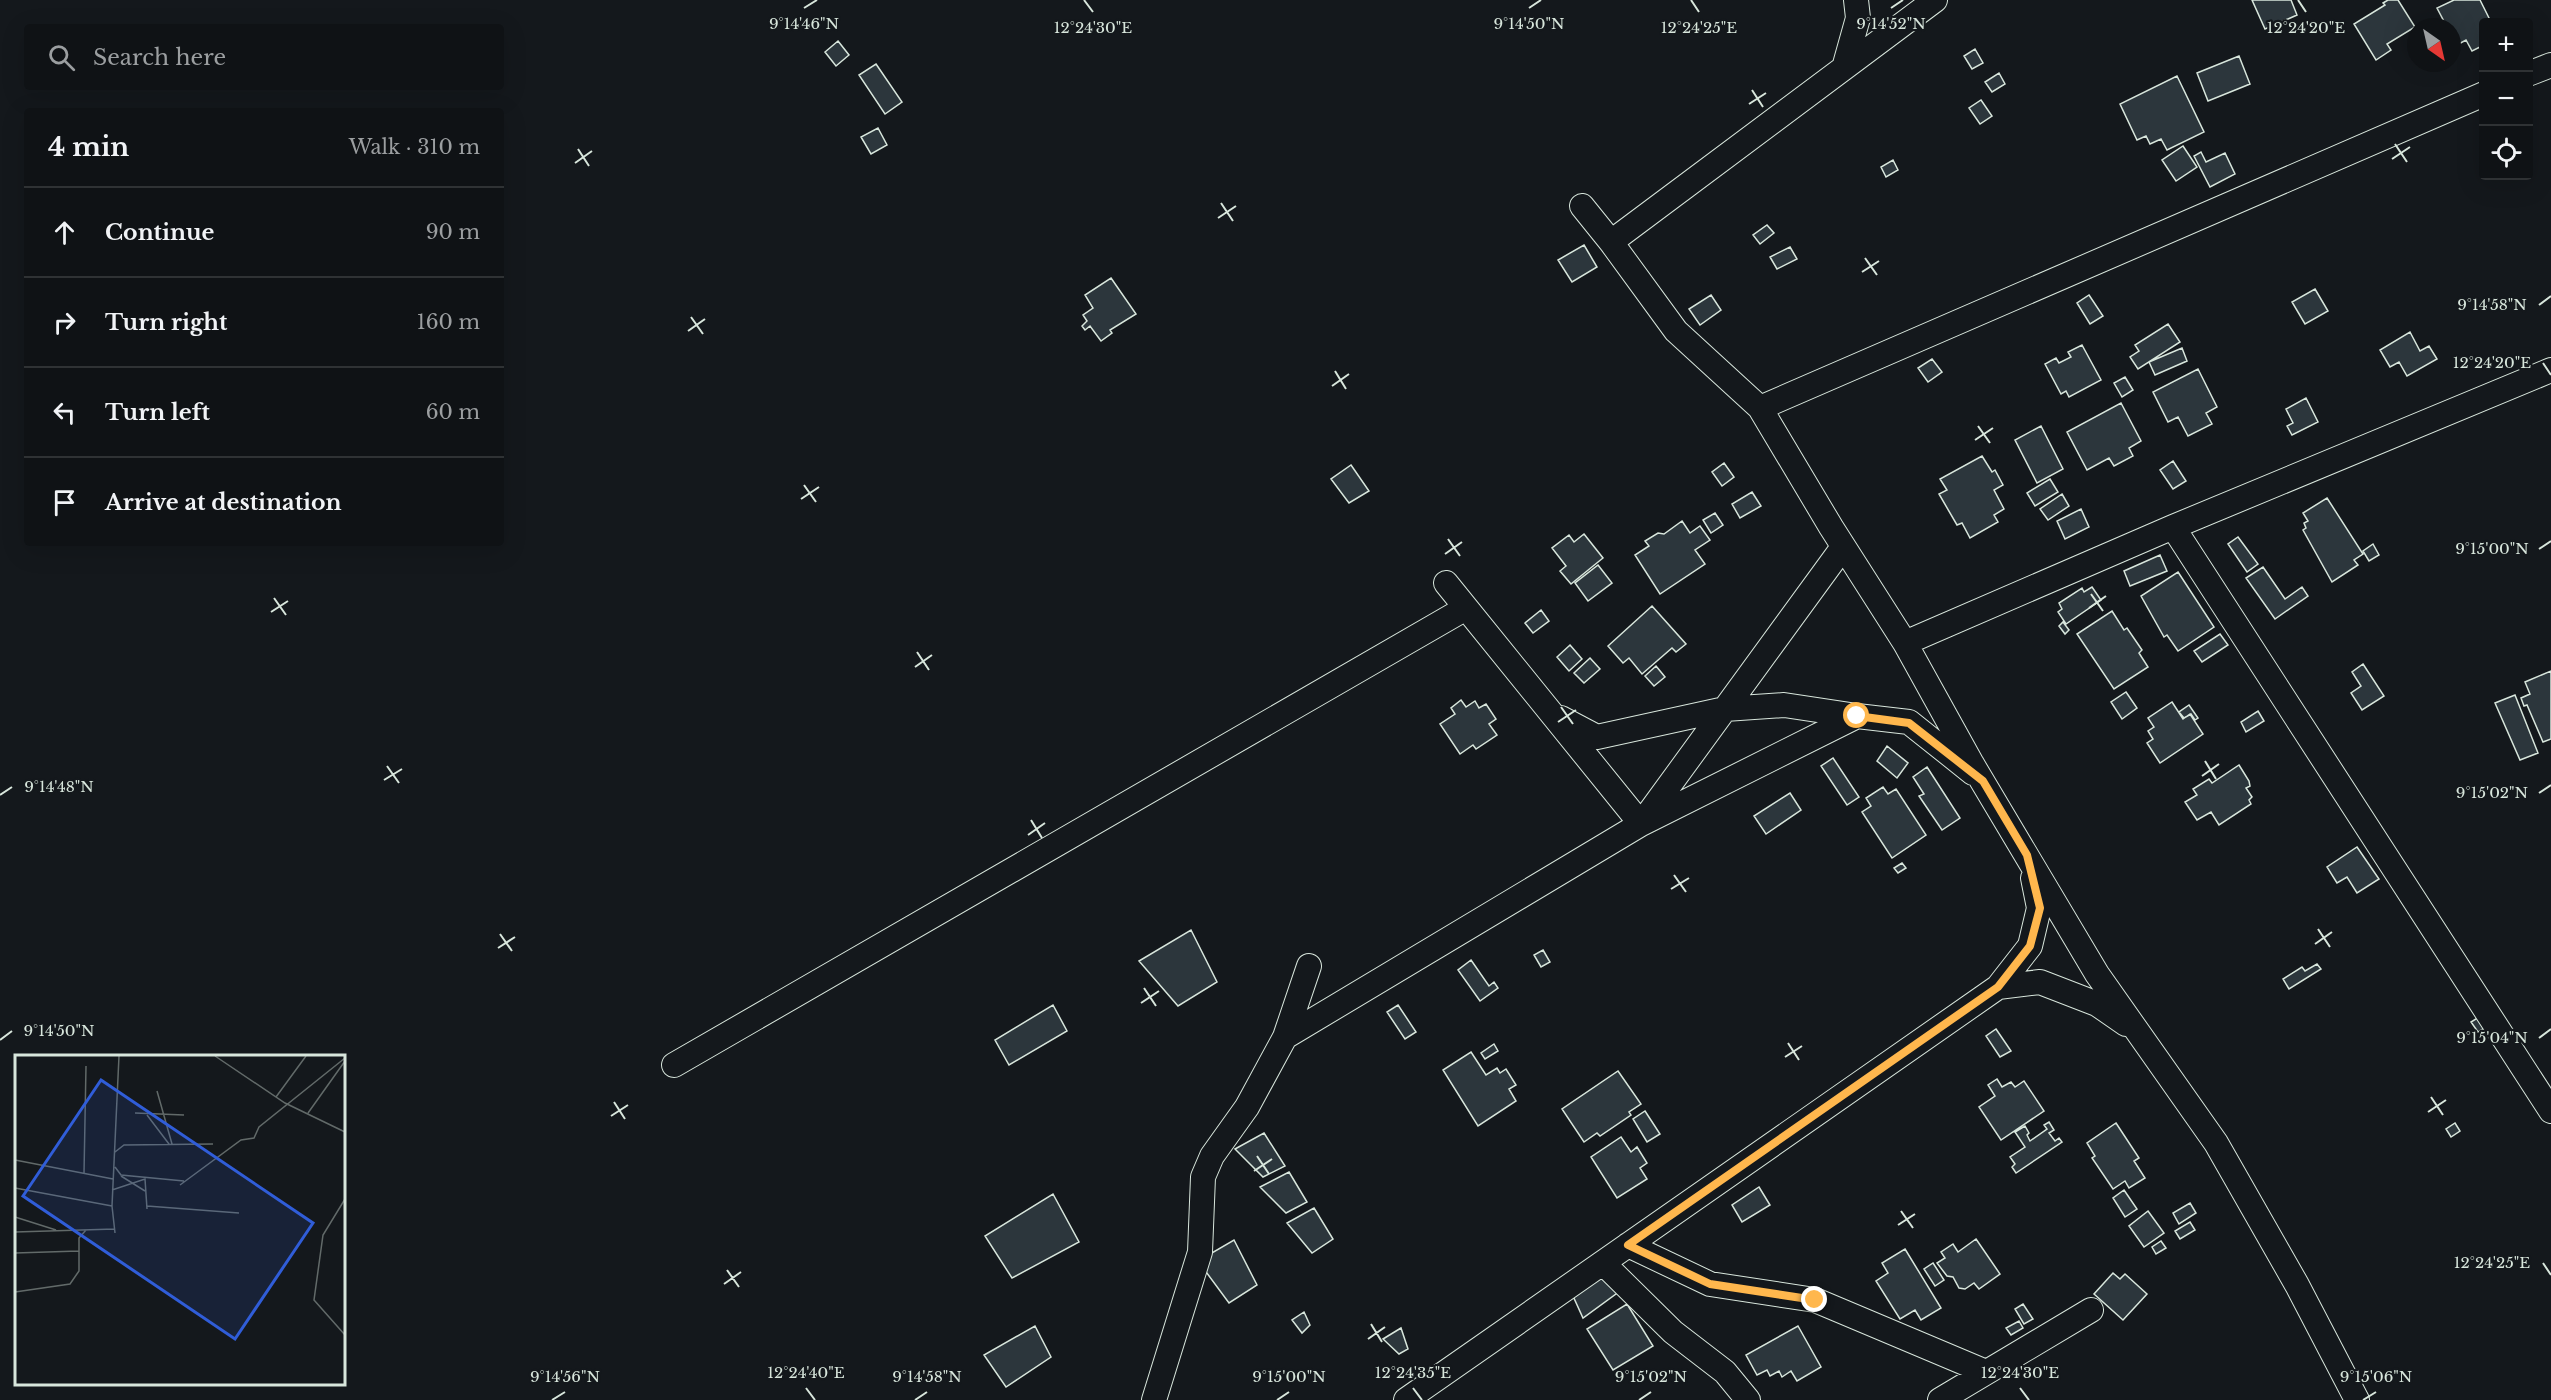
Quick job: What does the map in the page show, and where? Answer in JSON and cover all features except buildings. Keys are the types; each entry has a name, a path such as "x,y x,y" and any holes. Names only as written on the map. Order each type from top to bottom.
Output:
{"street":[{"path":"1844,68 1858,18 1856,0"},
{"path":"1611,242 1935,0"},
{"path":"2533,72 2551,64"},
{"path":"1760,408 2479,96"},
{"path":"1582,206 1676,331 1760,408 1843,547 1905,643 2097,974 2216,1143 2297,1286 2357,1400"},
{"path":"1905,643 2173,527 2551,370"},
{"path":"2173,527 2551,1111"},
{"path":"1641,824 1843,547"},
{"path":"1446,583 1641,824"},
{"path":"674,1065 1466,608"},
{"path":"1551,713 1598,737 1725,709 1784,705 1909,723 1983,781"},
{"path":"1286,1037 1641,824 1857,716"},
{"path":"1406,1400 1998,987 2030,946 2040,908 2027,855"},
{"path":"1154,1400 1200,1252 1203,1177 1212,1156 1247,1107 1286,1037 1309,966"},
{"path":"1998,987 2040,982 2097,1004 2137,1032"},
{"path":"1628,1245 1710,1284 1815,1300 1986,1372"},
{"path":"1603,1263 1672,1332 1725,1372 1748,1400"},
{"path":"1940,1400 2091,1310"}],"route":[{"path":"1815,1300 1710,1284 1628,1245 1998,987 2030,946 2040,908 2027,855 1983,781 1909,723 1857,716"}]}
